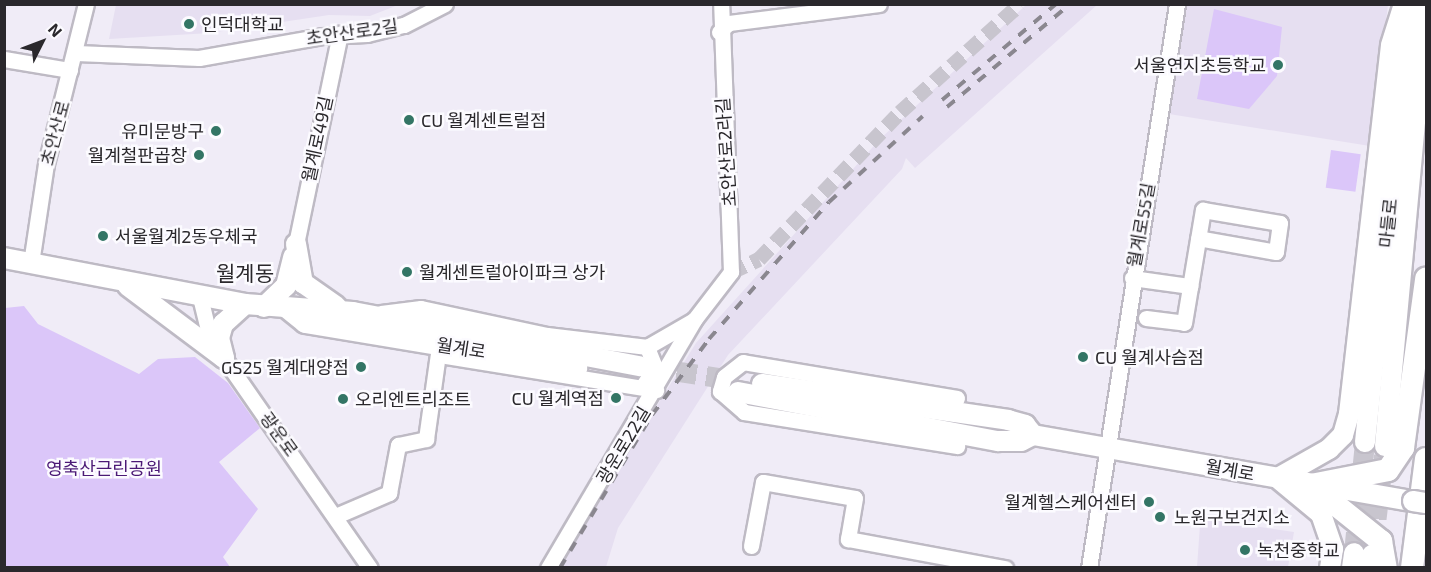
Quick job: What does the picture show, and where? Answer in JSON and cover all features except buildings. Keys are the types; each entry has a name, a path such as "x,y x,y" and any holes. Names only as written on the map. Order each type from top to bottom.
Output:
{"highway":[{"path":"1311,484 1388,470 1403,448 1426,279"},
{"path":"1412,567 1426,459"},
{"path":"1311,484 1381,541 1367,562"},
{"path":"1424,567 1426,551"}],"main road":[{"path":"1330,567 1333,549 1321,514 1278,478 1329,449 1343,435 1349,414 1391,45 1404,4"},
{"name":"마들로","path":"1365,442 1410,4"},
{"name":"마들로","path":"1385,446 1426,8"},
{"path":"224,358 221,330 286,286 296,244"},
{"path":"296,244 303,283 328,304 362,320"},
{"name":"월계로","path":"4,258 200,297 362,320 638,377"},
{"path":"118,280 224,358"},
{"name":"월계로","path":"1033,435 1025,425 1008,420 739,387 998,441 1021,441 1033,435 1420,502"},
{"path":"957,398 1008,420"},
{"path":"957,446 998,441"}],"street":[{"name":"초안산로","path":"31,262 46,164 86,4"},
{"name":"초안산로2길","path":"75,53 199,58 404,25 445,4"},
{"name":"초안산로2라길","path":"694,320 731,272 719,32 721,4"},
{"path":"719,32 729,23 834,7 879,4"},
{"name":"월계로55길","path":"1089,567 1132,278 1177,4"},
{"name":"월계로49길","path":"296,244 340,34"},
{"path":"4,59 70,70"},
{"path":"1146,318 1184,323 1198,238 1203,210 1280,223 1276,252 1198,238"},
{"path":"1132,278 1190,286"},
{"name":"광운로","path":"200,297 203,321 224,358 338,515 370,567"},
{"path":"362,320 421,308 547,335 646,347 694,320"},
{"path":"362,320 438,354 638,377 648,382 656,367 646,347"},
{"name":"광운로22길","path":"548,567 656,390 694,320"},
{"name":"월계로","path":"338,515 389,493 398,445 426,439 438,354"},
{"path":"957,398 743,362 724,377 720,391 744,412 957,446"},
{"path":"638,377 656,390"},
{"path":"751,546 763,482 855,498 848,539 1005,567"}],"shaded area":[{"name":"인덕대학교","path":"116,5 398,5 370,16 329,15 210,33 109,39"},
{"path":"1026,5 1097,5 915,168 906,158 902,169 728,355 618,528 606,567 556,568 696,343 881,138"},
{"name":"서울연지초등학교","path":"1187,5 1388,5 1370,146 1169,114"},
{"name":"녹천중학교","path":"1192,517 1294,532 1288,567 1197,567 1200,525"}],"green space":[{"path":"1214,9 1282,27 1277,76 1249,109 1197,99"},
{"path":"1331,150 1361,154 1355,192 1326,188"},
{"name":"영축산근린공원","path":"24,306 38,324 139,374 158,359 195,357 228,383 260,428 219,462 258,509 223,557 230,567 5,567 5,308"}],"tunnel":[{"path":"731,272 759,259 900,112 1020,4"},
{"path":"647,367 739,381"},
{"path":"1354,553 1365,442"},
{"path":"1373,549 1384,456"}],"railway":[{"path":"942,100 1056,4"},
{"path":"947,107 1070,4"},
{"path":"560,568 652,415 709,339 829,202 923,116"}],"place":[{"name":"인덕대학교","path":"189,24"},
{"name":"서울연지초등학교","path":"1278,65"},
{"name":"CU 월계센트럴점","path":"409,120"},
{"name":"유미문방구","path":"216,131"},
{"name":"월계철판곱창","path":"199,155"},
{"name":"서울월계2동우체국","path":"103,236"},
{"name":"월계센트럴아이파크 상가","path":"407,272"},
{"name":"CU 월계사슴점","path":"1083,357"},
{"name":"GS25 월계대양점","path":"361,367"},
{"name":"CU 월계역점","path":"616,398"},
{"name":"오리엔트리조트","path":"343,399"},
{"name":"월계헬스케어센터","path":"1149,502"},
{"name":"노원구보건지소","path":"1160,517"},
{"name":"녹천중학교","path":"1245,550"}],"district":[{"name":"월계동","path":"245,273"}]}
